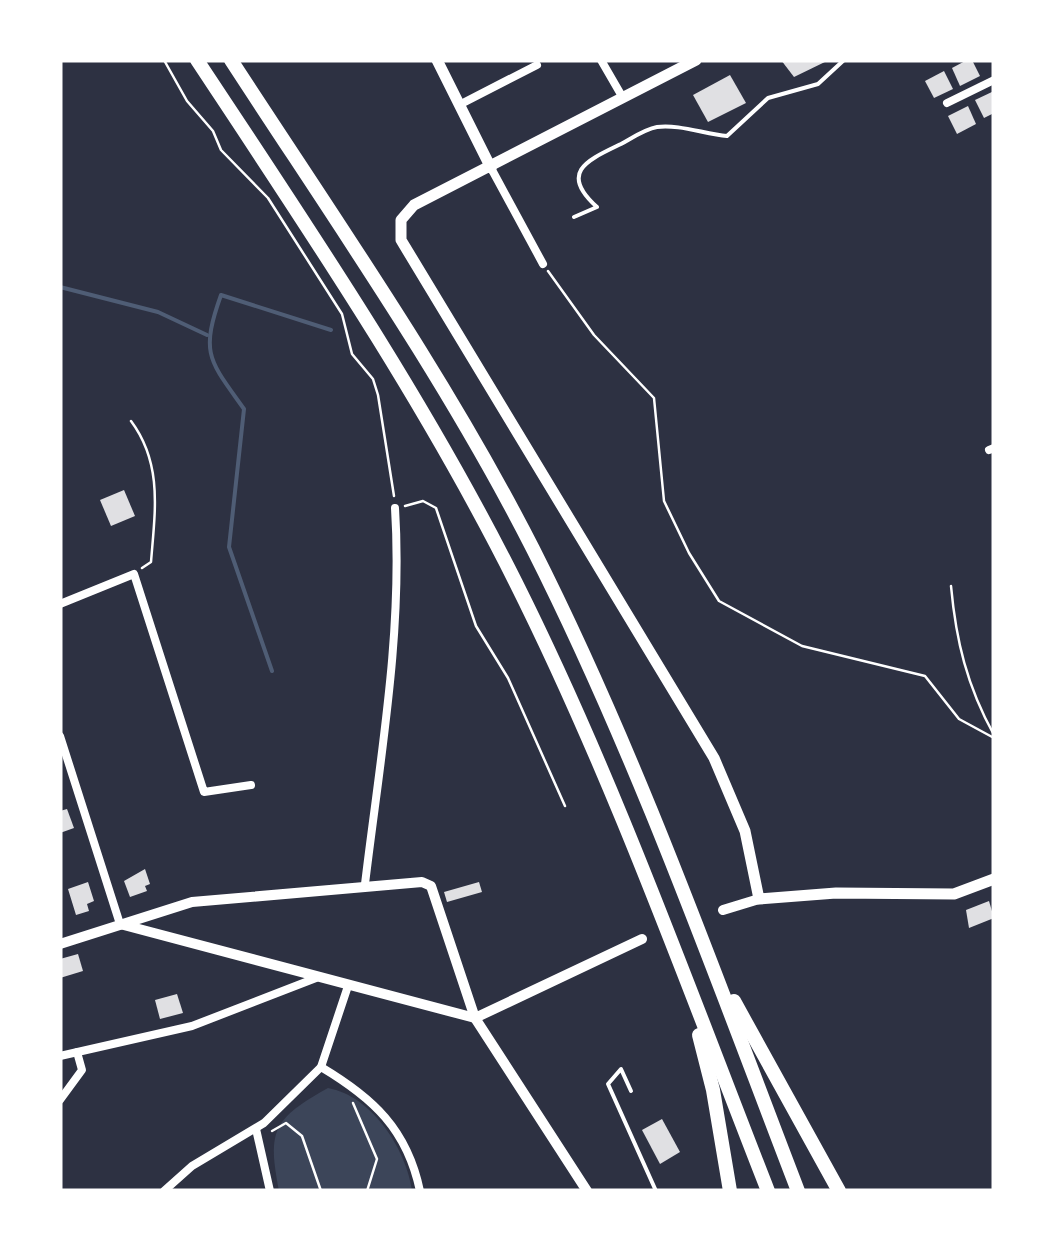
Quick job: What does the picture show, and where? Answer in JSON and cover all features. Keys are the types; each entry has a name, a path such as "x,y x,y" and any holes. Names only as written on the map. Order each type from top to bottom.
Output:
{"highway":[{"path":"197,60 360,305 480,512 582,722 768,1191"},
{"path":"232,60 423,355 496,480 595,679 798,1191"},
{"path":"688,906 758,1051 839,1189"},
{"path":"682,971 714,1090 730,1191"}],"main road":[{"path":"437,60 492,168"},
{"path":"696,60 408,209 399,226 404,246 714,758 746,832 759,899 836,892 954,894 994,878"}],"street":[{"path":"601,60 623,98"},
{"path":"459,104 537,65"},
{"path":"947,103 994,80"},
{"path":"492,168 543,264"},
{"path":"365,884 398,583 395,508"},
{"path":"60,604 134,574 204,792 251,786"},
{"path":"60,736 120,924"},
{"path":"60,944 192,902 365,884 422,882 431,886 474,1018 587,1191"},
{"path":"722,910 759,899"},
{"path":"120,924 474,1018 642,939"},
{"path":"60,1056 192,1026 316,978"},
{"path":"164,1191 192,1166 264,1123 320,1067 348,986"},
{"path":"60,1100 82,1070 77,1052"},
{"path":"320,1067 376,1103 401,1140 420,1191"},
{"path":"256,1129 270,1191"}],"lane":[{"path":"574,217 596,207 582,194 578,182 579,172 590,160 654,127 727,136 768,98 818,84 844,60"},
{"path":"632,1091 621,1069 608,1084 656,1191"}],"path":[{"path":"164,60 187,101 213,131 221,150 268,198 342,314 352,354 373,380 378,395 395,508 423,502 436,508 476,626 508,678 566,806"},
{"path":"543,264 594,335 654,398 664,501 689,554 719,600 802,646 925,676 959,719 994,736"},
{"path":"131,421 148,444 157,492 151,562 134,574"},
{"path":"950,586 957,647 975,700 994,736"},
{"path":"347,1083 377,1159 366,1191"},
{"path":"264,1123 273,1134 286,1123 302,1136 321,1191"}],"shaded area":[{"path":"328,1088 359,1102 384,1127 403,1158 412,1191 279,1191 274,1154 278,1128 295,1109"}],"building":[{"path":"781,60 829,60 794,77"},
{"path":"972,60 980,76 960,86 952,68"},
{"path":"944,71 953,89 934,98 925,81"},
{"path":"730,75 746,103 708,122 693,95"},
{"path":"994,91 994,113 984,118 975,100"},
{"path":"968,106 976,124 957,134 948,116"},
{"path":"124,490 135,516 111,526 100,500"},
{"path":"67,809 74,828 60,833 60,811"},
{"path":"145,869 150,884 145,886 147,891 130,897 124,881"},
{"path":"88,882 94,901 87,904 89,911 76,915 68,889"},
{"path":"479,882 482,892 447,902 444,892"},
{"path":"989,901 994,918 969,928 966,910"},
{"path":"78,954 83,971 60,978 60,959"},
{"path":"177,994 183,1013 160,1019 155,1000"},
{"path":"662,1119 680,1152 660,1164 642,1130"}],"waterway":[{"path":"60,287 158,312 207,335"},
{"path":"272,671 229,547 244,409 216,367 211,331 221,295 331,330"}]}
